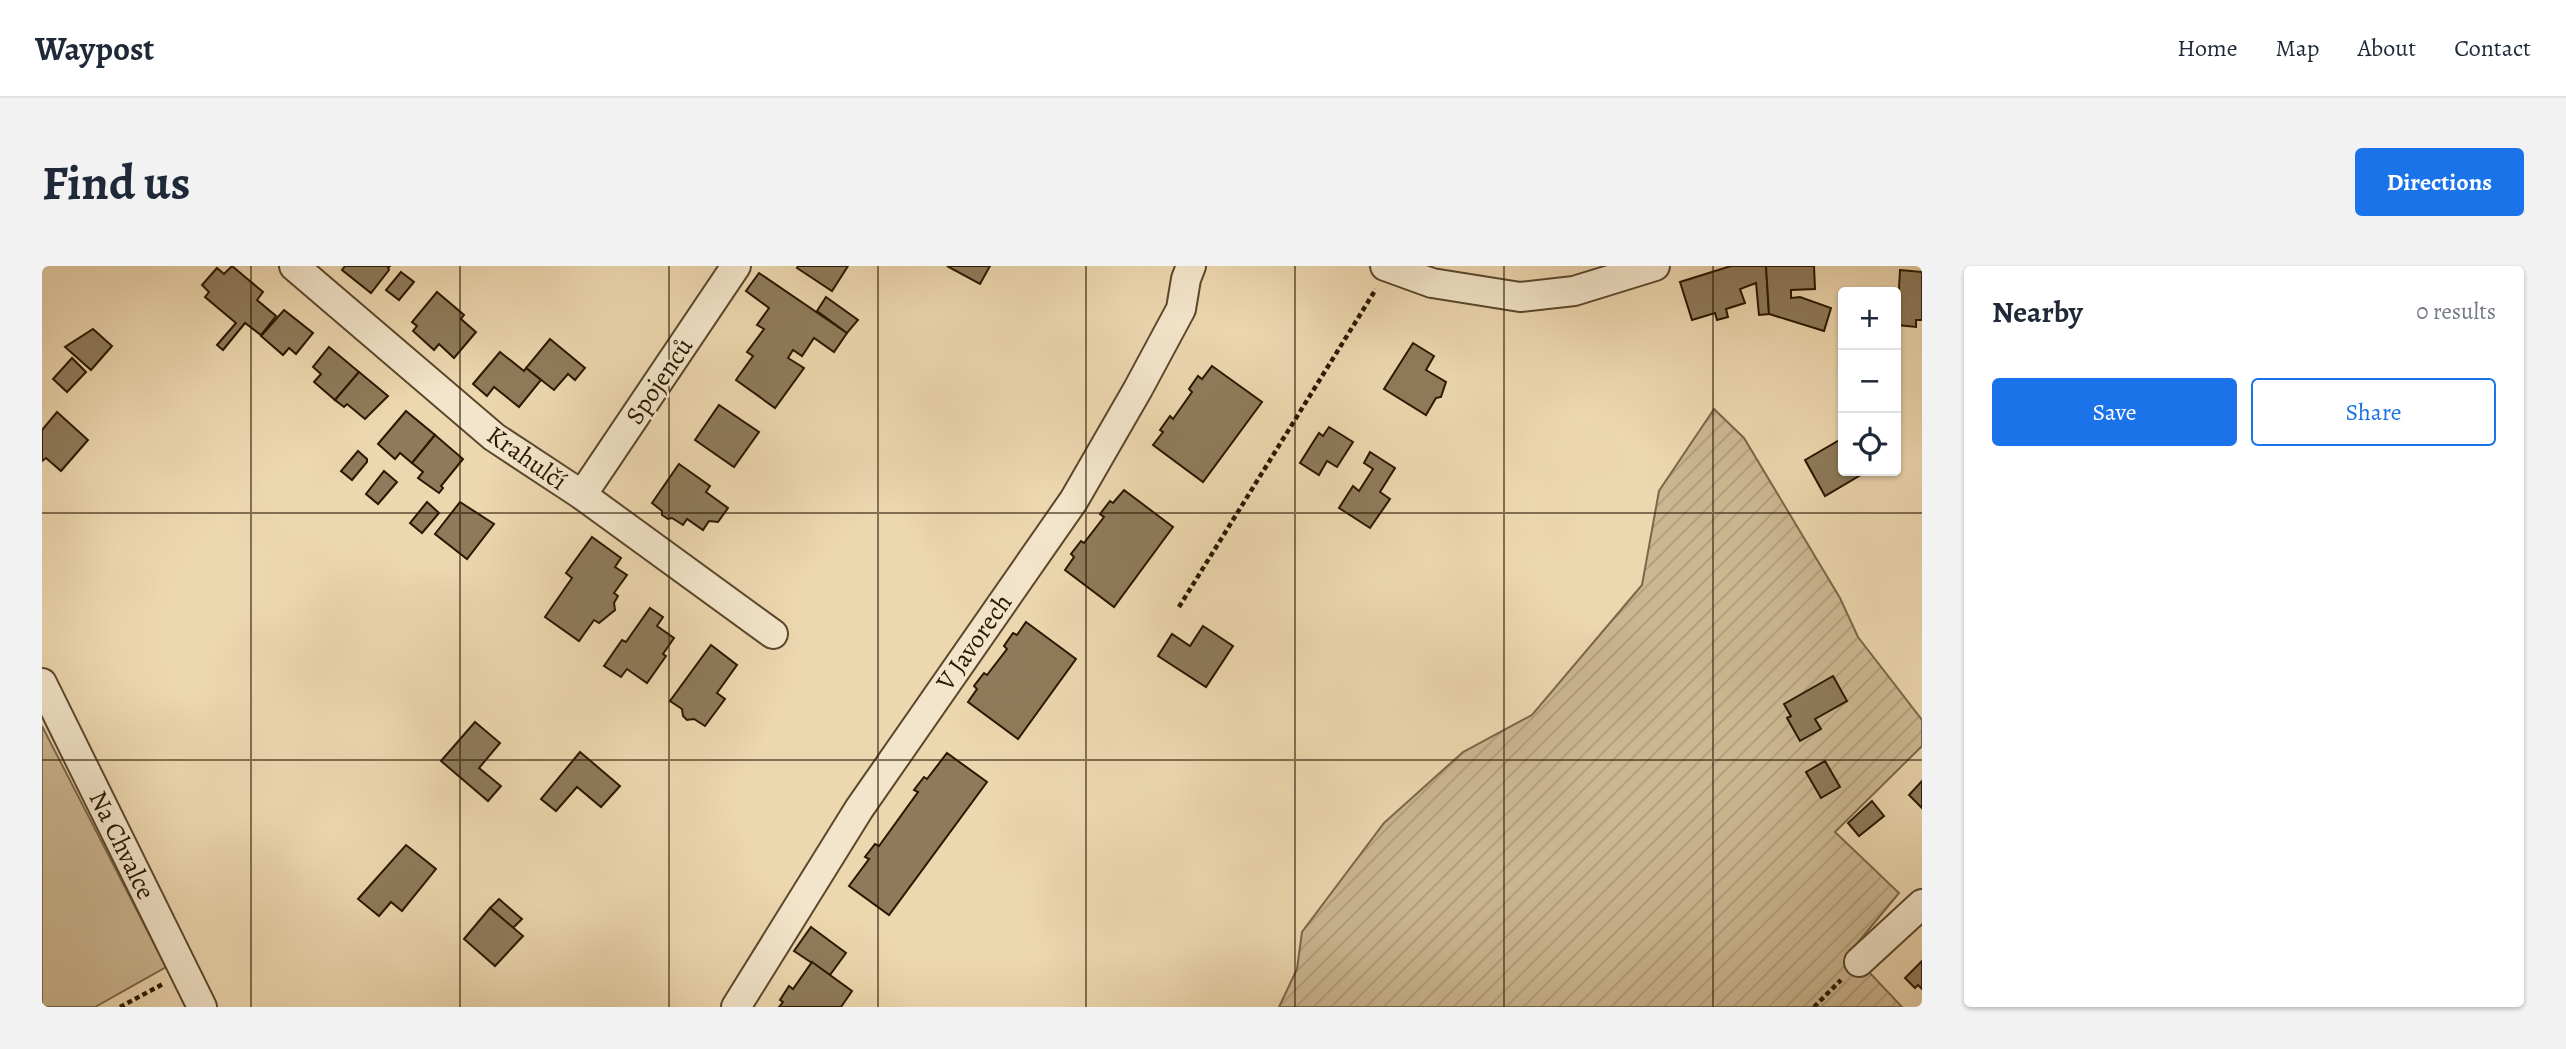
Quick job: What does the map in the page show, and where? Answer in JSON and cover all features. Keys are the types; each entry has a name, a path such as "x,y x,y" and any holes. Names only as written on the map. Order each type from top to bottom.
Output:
{"street":[{"name":"Krahulčí","path":"294,266 494,437 582,495 773,634"},
{"name":"Spojenců","path":"582,495 736,266"},
{"name":"V Javorech","path":"736,1007 859,809 1074,500 1181,309 1191,266"},
{"path":"1387,267 1432,283 1520,297 1574,291 1655,266"},
{"name":"Na Chvalce","path":"42,682 202,1007"},
{"path":"1859,962 1922,904"}],"path":[{"path":"1179,607 1387,267"},
{"path":"1814,1007 1859,962"},
{"path":"120,1007 185,972"}],"shaded area":[{"path":"1714,409 1744,438 1840,598 1858,637 1922,720 1922,746 1835,832 1899,893 1850,952 1902,1007 1279,1007 1297,969 1302,932 1384,823 1463,752 1532,715 1642,585 1659,491"},
{"path":"42,726 166,967 95,1007 42,1007"}],"building":[{"path":"232,266 263,292 257,300 276,316 261,335 245,323 223,350 217,345 236,323 205,297 209,292 202,285 217,268 224,274"},
{"path":"345,266 390,266 371,293 342,270"},
{"path":"848,266 832,291 797,268"},
{"path":"947,266 990,266 980,284"},
{"path":"1731,266 1766,266 1769,314 1759,315 1756,283 1740,289 1745,303 1726,309 1728,317 1717,320 1715,313 1692,320 1680,282"},
{"path":"1766,266 1814,266 1815,289 1791,290 1791,298 1800,297 1831,308 1824,331 1769,314"},
{"path":"1900,270 1922,272 1922,320 1916,320 1916,327 1901,325"},
{"path":"401,272 414,282 399,300 386,290"},
{"path":"759,273 847,333 834,352 814,338 802,356 793,350 788,358 804,368 775,408 736,380 753,356 747,352 764,329 757,325 769,308 746,291"},
{"path":"437,292 464,315 461,319 476,332 454,358 439,344 434,350 413,331 417,326 412,322"},
{"path":"826,297 858,320 847,333 817,311"},
{"path":"284,310 313,333 296,354 289,348 283,355 261,336"},
{"path":"93,329 112,346 91,370 65,347"},
{"path":"550,339 585,368 575,380 568,374 554,390 526,368"},
{"path":"1413,343 1434,356 1426,370 1446,382 1441,397 1436,398 1426,415 1384,389"},
{"path":"329,347 359,372 335,400 314,382 321,374 313,367"},
{"path":"500,352 524,371 526,368 541,380 519,407 494,387 487,396 473,384"},
{"path":"72,358 86,372 67,392 53,379"},
{"path":"1212,366 1262,402 1203,482 1153,445 1170,416 1173,419 1192,392 1189,389 1198,376 1202,379"},
{"path":"359,372 388,396 365,419 347,404 344,407 335,400"},
{"path":"719,405 759,432 734,467 695,440"},
{"path":"406,411 435,435 412,463 400,453 395,459 378,444"},
{"path":"57,412 88,440 61,471 46,458 42,461 42,430"},
{"path":"1329,427 1353,442 1337,467 1327,461 1319,475 1300,463 1319,433 1323,436"},
{"path":"435,435 463,459 441,486 443,488 439,493 418,478 423,472 412,463"},
{"path":"1838,441 1838,476 1859,476 1825,496 1805,460"},
{"path":"358,451 367,462 352,480 341,471"},
{"path":"1370,452 1395,468 1380,492 1390,499 1370,528 1339,508 1353,486 1359,491 1373,469 1364,463"},
{"path":"679,464 710,486 706,492 728,508 718,522 709,521 703,530 687,519 683,525 672,518 668,519 652,503"},
{"path":"384,471 397,482 378,504 366,494"},
{"path":"1124,490 1173,527 1114,607 1065,570 1074,557 1071,554 1081,541 1084,543 1104,517 1100,514 1110,501 1113,503"},
{"path":"427,502 439,513 422,533 410,523"},
{"path":"460,502 494,524 467,559 435,534"},
{"path":"592,537 621,558 615,567 627,575 614,593 618,596 614,603 615,610 599,623 594,620 579,641 545,617 572,578 566,573"},
{"path":"650,608 663,617 657,626 674,638 663,654 666,656 647,683 627,669 621,677 604,666 622,640 626,642"},
{"path":"1026,622 1076,659 1018,739 968,702 977,689 974,686 984,673 987,675 1007,649 1004,646 1013,633 1017,635"},
{"path":"1203,626 1233,646 1206,687 1158,656 1172,634 1190,646"},
{"path":"711,645 737,665 717,693 725,699 705,726 694,719 687,720 682,709 670,701"},
{"path":"1833,676 1847,701 1815,719 1821,729 1800,741 1787,718 1791,716 1784,704"},
{"path":"475,722 500,743 479,768 501,786 488,801 441,761"},
{"path":"580,752 620,786 601,807 577,787 556,811 541,799"},
{"path":"947,753 987,782 889,915 849,886 869,859 865,857 875,844 879,846 918,792 914,790 924,777 927,779"},
{"path":"1825,761 1840,787 1821,798 1806,772"},
{"path":"1922,781 1922,808 1909,795"},
{"path":"1872,801 1884,816 1859,836 1848,823"},
{"path":"406,845 436,869 402,911 391,902 379,916 358,899"},
{"path":"499,899 522,919 513,928 490,908"},
{"path":"490,908 523,936 495,966 464,939"},
{"path":"811,927 846,953 830,975 794,951"},
{"path":"1922,961 1922,989 1918,985 1915,988 1905,978"},
{"path":"812,962 852,991 841,1007 779,1007 783,1002 780,1000 789,986 793,989"}]}
